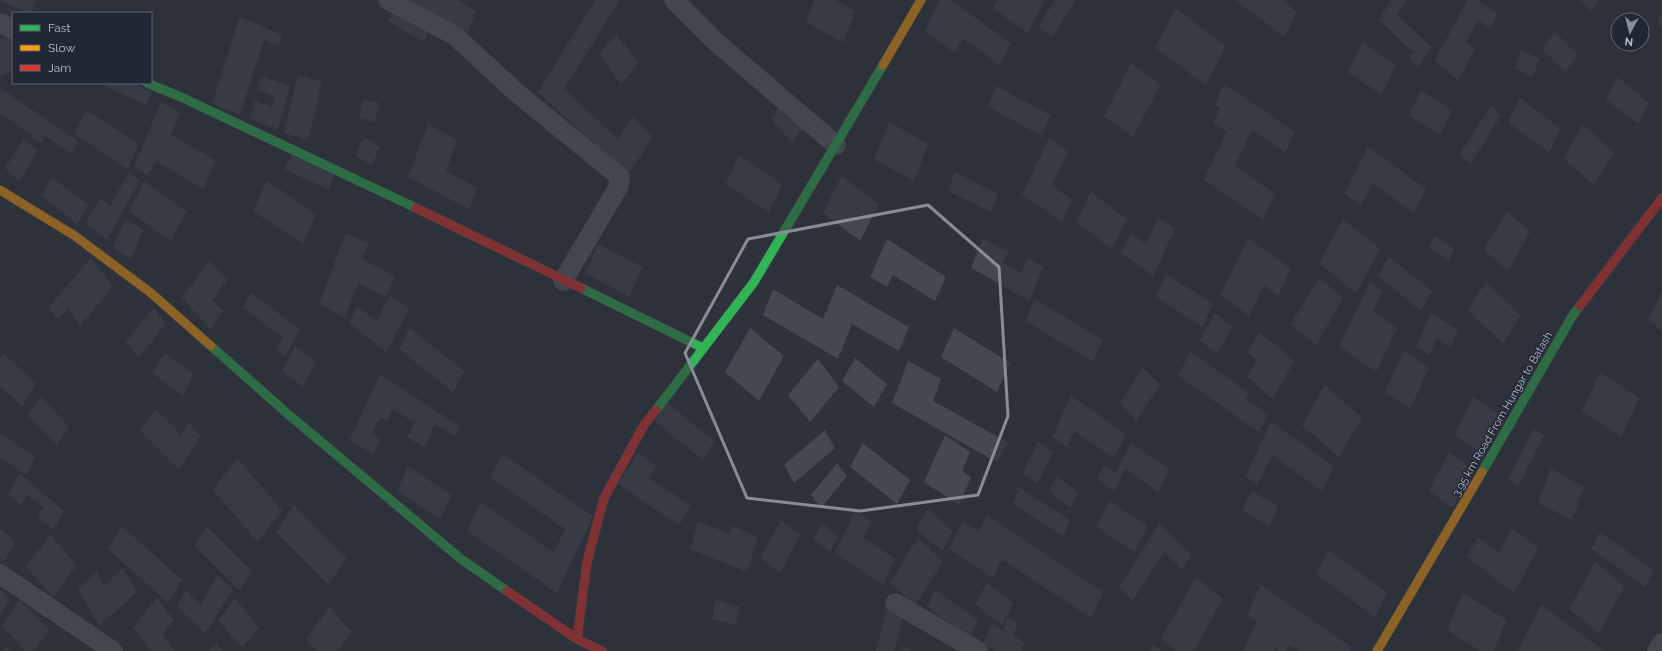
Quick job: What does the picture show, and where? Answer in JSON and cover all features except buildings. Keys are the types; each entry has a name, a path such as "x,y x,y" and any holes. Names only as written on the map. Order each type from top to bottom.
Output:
{"street":[{"path":"388,0 454,34 517,93 620,177 619,186 563,280"},
{"path":"674,0 716,41 836,144"},
{"path":"577,639 587,562 604,498 644,425 754,282 836,144 918,1"},
{"path":"0,24 12,29"},
{"path":"149,84 246,127 703,348"},
{"path":"0,190 75,236 151,294 289,415 461,559 577,639 602,651"},
{"name":"3.95 km Road From Hungar to Batash","path":"1377,651 1573,315 1662,198"},
{"path":"0,574 113,651"},
{"path":"895,603 978,651"},
{"path":"1657,651 1662,643"}],"highlighted area":[{"path":"928,205 999,267 1008,416 978,495 860,511 747,498 685,353 748,239"}],"traffic: fast":[{"path":"656,410 754,282 883,65"},
{"path":"149,84 181,97 416,208"},
{"path":"581,288 703,348"},
{"path":"1482,472 1573,315 1580,306"},
{"path":"211,346 289,415 461,559 507,591"}],"traffic: slow":[{"path":"883,65 921,0"},
{"path":"0,190 75,236 151,293 211,346"},
{"path":"1377,651 1482,472"}],"traffic: jam":[{"path":"1580,306 1662,198"},
{"path":"416,208 581,288"},
{"path":"577,639 587,562 604,498 644,425 656,410"},
{"path":"507,591 577,639 602,651"}]}
